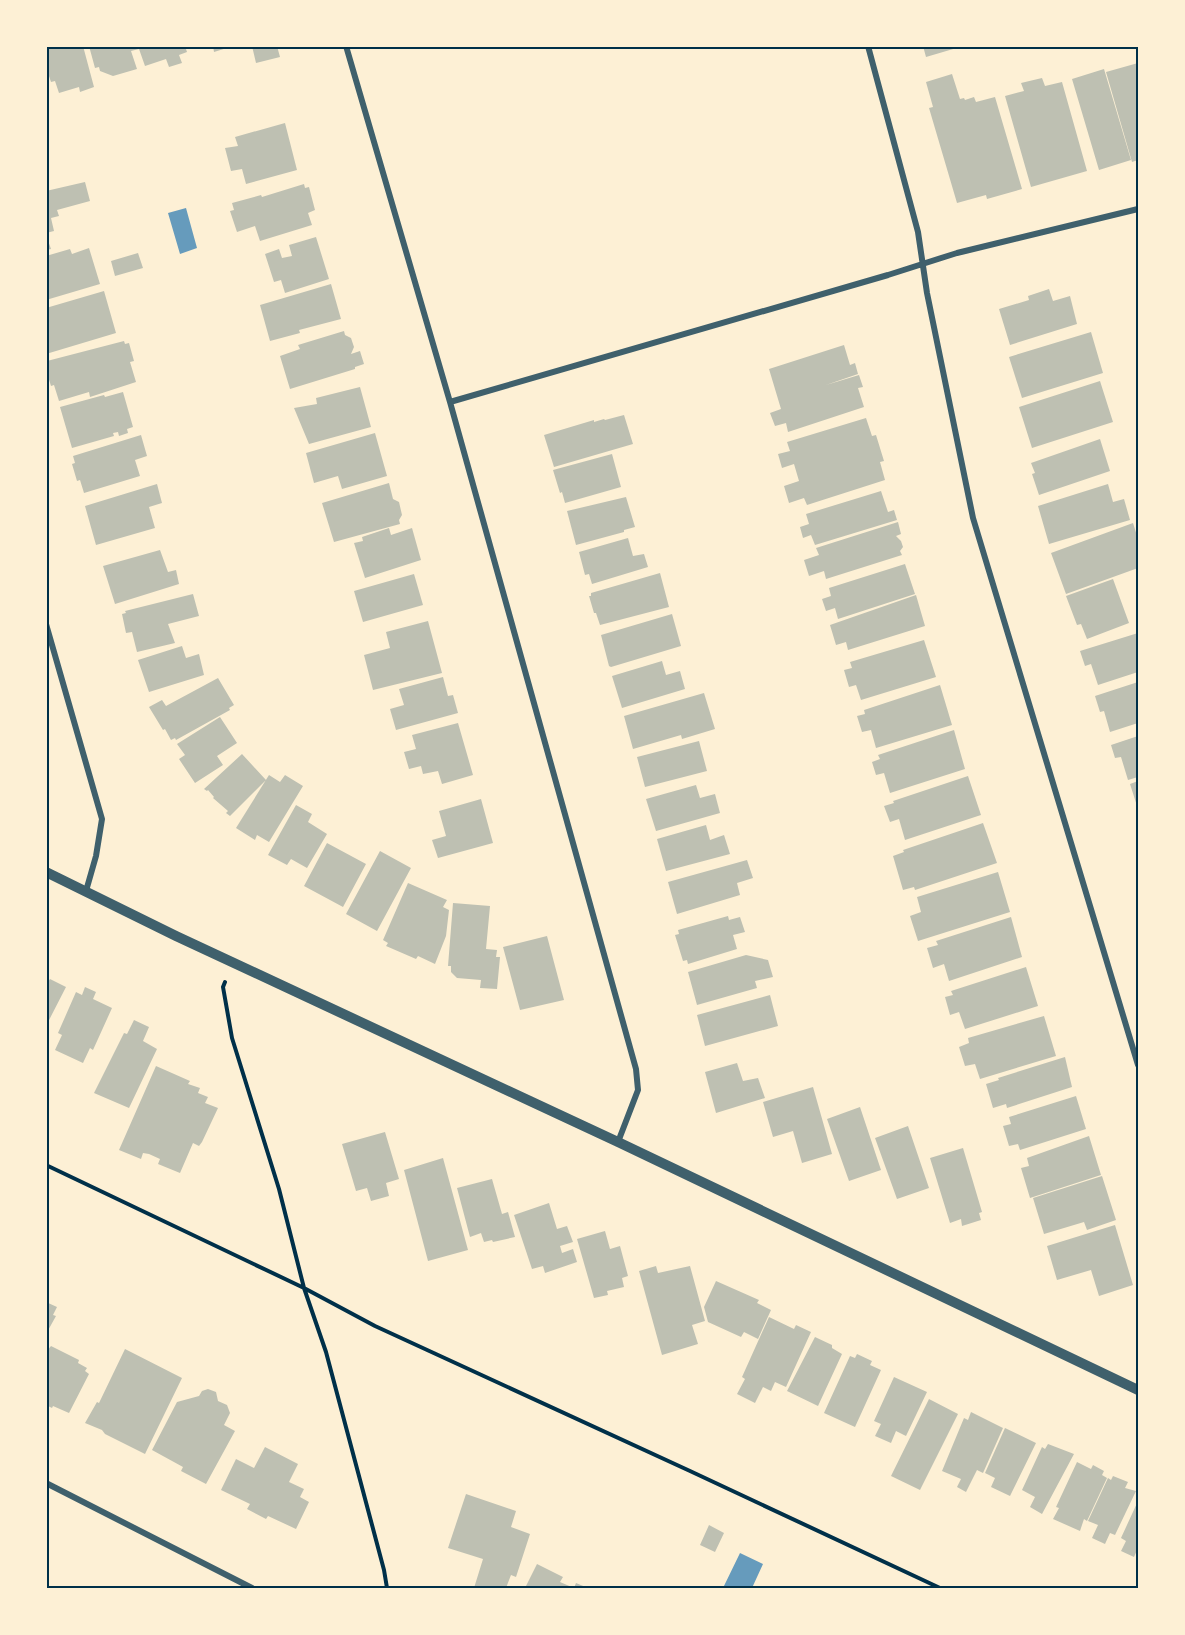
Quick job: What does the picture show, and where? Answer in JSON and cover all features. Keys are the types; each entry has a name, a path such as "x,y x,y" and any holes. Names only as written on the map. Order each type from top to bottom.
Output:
{"street":[{"path":"346,46 450,402 636,1069 638,1090 618,1142"},
{"path":"868,46 918,232 973,518 1138,1065"},
{"path":"450,402 957,253 1138,209"},
{"path":"46,624 102,819 96,856 86,891"},
{"path":"46,872 1138,1390"},
{"path":"46,1484 252,1588"}],"path":[{"path":"234,963 223,987 232,1038 279,1190 304,1288 326,1352 387,1588"},
{"path":"46,1165 304,1288 375,1326 690,1470 940,1588"}],"water":[{"path":"186,208 197,248 180,254 168,213"},
{"path":"740,1553 763,1564 752,1588 723,1588"}],"building":[{"path":"46,46 83,46 94,87 80,92 79,87 59,93 55,81 51,82 46,67"},
{"path":"89,46 185,46 187,52 179,55 182,63 169,67 166,59 145,66 139,49 131,51 137,69 113,76 100,71 99,67 95,68"},
{"path":"213,46 230,46 230,47 214,52"},
{"path":"252,46 277,46 280,57 256,63"},
{"path":"923,46 960,46 960,47 926,57"},
{"path":"1138,63 1138,160 1132,162 1106,72"},
{"path":"1104,69 1131,160 1099,170 1072,79"},
{"path":"952,74 960,99 974,97 976,102 995,97 1022,189 987,199 986,195 957,203 929,108 933,107 926,82"},
{"path":"1042,78 1045,86 1062,82 1087,171 1031,187 1005,96 1024,91 1021,83"},
{"path":"285,123 297,170 246,184 242,169 231,171 225,148 238,146 235,137"},
{"path":"85,182 90,201 57,210 59,216 51,218 54,231 46,233 46,191"},
{"path":"304,184 305,188 309,187 315,210 308,213 312,225 260,241 255,226 237,232 230,211 234,210 232,203 261,195 262,197"},
{"path":"46,235 51,249 46,250"},
{"path":"316,237 329,279 285,293 281,280 274,282 265,254 279,249 282,258 292,256 289,245"},
{"path":"89,248 100,284 46,300 46,256 70,249 72,254"},
{"path":"138,253 143,268 115,276 111,261"},
{"path":"331,284 341,319 299,330 300,333 270,341 260,305"},
{"path":"1049,289 1053,301 1070,296 1077,324 1010,345 999,309 1029,300 1028,296"},
{"path":"104,291 116,333 46,354 46,308"},
{"path":"344,331 345,335 351,338 354,347 351,354 360,351 364,364 355,369 290,389 280,356 300,349 298,345"},
{"path":"1091,332 1103,373 1022,398 1009,357"},
{"path":"124,341 125,344 129,343 134,361 130,362 136,382 90,397 89,392 59,401 46,370 47,361"},
{"path":"844,345 850,365 855,363 858,374 826,385 859,375 863,387 858,388 864,407 788,432 786,423 775,426 770,413 781,409 769,369"},
{"path":"1100,381 1113,422 1032,448 1019,407"},
{"path":"360,387 371,427 309,444 294,408 317,404 316,398"},
{"path":"123,392 133,427 127,429 128,433 119,436 118,432 113,433 114,436 72,448 60,407"},
{"path":"624,415 633,444 554,467 544,435 594,420 594,422"},
{"path":"866,418 872,436 876,435 884,461 880,462 885,480 807,505 804,498 789,503 784,486 799,481 794,464 782,468 778,454 790,451 787,442"},
{"path":"375,433 387,476 342,489 338,476 314,483 306,453"},
{"path":"141,435 147,456 135,460 140,476 84,493 80,480 77,481 72,464 75,463 73,456"},
{"path":"1100,439 1110,471 1039,495 1031,463"},
{"path":"612,454 621,487 565,503 553,470"},
{"path":"389,483 393,499 399,502 402,515 399,520 400,524 334,542 322,503"},
{"path":"157,484 162,503 149,507 155,528 96,545 85,506"},
{"path":"1108,484 1113,502 1124,499 1130,520 1049,544 1038,506"},
{"path":"881,491 888,512 894,510 897,520 815,545 811,535 803,538 800,527 809,524 806,514"},
{"path":"626,497 635,527 576,545 567,511"},
{"path":"898,522 901,534 896,536 903,547 900,551 902,555 826,579 824,571 809,576 804,560 819,555 816,548"},
{"path":"1133,523 1138,539 1138,568 1066,594 1051,553"},
{"path":"389,528 391,535 412,528 421,560 365,578 354,543 363,541 362,537"},
{"path":"628,538 633,556 644,554 648,567 592,584 589,574 585,575 579,552"},
{"path":"160,550 168,572 176,570 179,584 115,604 103,566"},
{"path":"905,564 915,594 838,619 835,608 826,611 822,599 831,596 829,588"},
{"path":"660,573 669,607 600,625 589,596 591,593"},
{"path":"414,574 423,605 363,622 354,591"},
{"path":"1113,579 1129,623 1087,639 1081,624 1077,625 1066,596"},
{"path":"193,594 199,616 168,624 175,643 137,652 132,632 126,633 122,614 126,613 125,611"},
{"path":"916,595 925,626 848,650 846,642 836,645 830,625"},
{"path":"672,614 681,646 609,666 601,635"},
{"path":"428,621 442,673 373,690 364,655 390,648 386,632"},
{"path":"1138,633 1138,672 1098,685 1091,664 1085,666 1080,651"},
{"path":"924,640 936,677 861,700 856,685 849,687 844,670 852,668 850,662"},
{"path":"182,646 186,658 199,654 204,675 149,692 138,660"},
{"path":"662,661 666,675 680,671 685,689 622,708 612,676"},
{"path":"443,677 448,696 453,695 458,713 396,730 390,709 404,705 399,689"},
{"path":"218,678 234,705 229,708 230,710 176,740 175,738 171,740 149,707 162,700 166,706"},
{"path":"1138,682 1138,723 1110,732 1104,711 1100,712 1095,696"},
{"path":"940,685 952,725 876,748 871,730 862,732 857,716 865,714 864,710"},
{"path":"704,693 715,729 682,739 681,735 633,749 624,716"},
{"path":"220,717 237,743 217,756 223,765 195,783 179,759 185,755 177,744"},
{"path":"458,723 473,775 442,784 438,771 423,774 421,766 409,769 404,752 416,749 412,735"},
{"path":"954,730 965,769 890,793 884,773 876,775 872,762 880,759 878,755"},
{"path":"1138,736 1138,777 1128,780 1121,757 1115,758 1111,745"},
{"path":"699,741 707,771 645,787 637,757"},
{"path":"242,754 266,780 230,816 208,790 204,789"},
{"path":"269,775 280,782 285,775 303,786 269,842 257,835 255,840 236,828"},
{"path":"968,776 981,815 905,840 899,819 890,822 884,806"},
{"path":"1138,781 1138,809 1130,784"},
{"path":"696,785 700,798 715,794 720,813 656,831 646,799"},
{"path":"481,799 493,843 438,858 432,840 446,836 439,811"},
{"path":"296,805 312,814 308,822 327,834 307,868 291,859 287,865 268,855"},
{"path":"983,823 997,863 915,890 914,887 903,890 893,856 904,852 903,850"},
{"path":"706,825 710,840 724,835 730,854 666,871 657,839"},
{"path":"327,843 366,864 343,907 304,886"},
{"path":"380,851 411,868 377,931 346,914"},
{"path":"747,860 753,878 737,883 740,895 677,914 668,882"},
{"path":"998,872 1010,912 918,941 910,916 921,912 917,897"},
{"path":"408,883 447,900 443,907 449,910 446,936 435,964 418,956 416,959 386,946 388,943 383,940"},
{"path":"453,903 490,906 486,949 497,950 496,957 500,957 497,989 480,988 481,980 457,978 451,972 451,966 448,966"},
{"path":"728,916 729,920 740,917 745,932 733,935 737,949 688,964 687,960 683,961 675,935 679,934 678,930"},
{"path":"1011,917 1022,957 949,981 944,964 933,968 927,948 938,945 936,941"},
{"path":"547,936 564,1000 520,1010 503,947"},
{"path":"746,955 768,960 773,977 755,981 757,988 697,1005 688,972"},
{"path":"1026,967 1038,1006 965,1029 959,1012 950,1015 945,997 953,995 951,991"},
{"path":"50,979 66,987 46,1026 46,981"},
{"path":"85,987 96,992 93,999 112,1008 93,1050 90,1048 83,1063 55,1050 62,1035 58,1033 76,992 82,995"},
{"path":"770,995 778,1026 705,1046 697,1015"},
{"path":"1044,1016 1056,1056 980,1079 975,1064 965,1066 959,1047 969,1043 968,1038"},
{"path":"134,1020 149,1027 143,1041 157,1049 129,1108 94,1093 124,1033 127,1034"},
{"path":"1065,1057 1072,1087 1007,1108 1006,1104 993,1108 986,1084"},
{"path":"737,1063 743,1081 758,1078 765,1098 716,1113 705,1072"},
{"path":"156,1066 190,1081 188,1084 200,1088 198,1093 208,1097 205,1103 218,1108 202,1142 199,1146 193,1143 180,1173 158,1164 160,1159 149,1154 143,1153 141,1159 119,1150"},
{"path":"813,1087 832,1154 802,1163 793,1131 773,1137 763,1102"},
{"path":"1076,1096 1086,1129 1020,1150 1018,1144 1009,1146 1003,1126 1011,1124 1009,1117"},
{"path":"860,1107 881,1170 849,1181 827,1119"},
{"path":"908,1126 929,1188 897,1199 875,1138"},
{"path":"385,1132 399,1179 386,1183 389,1196 371,1201 367,1188 356,1191 342,1144"},
{"path":"1089,1136 1101,1175 1030,1198 1021,1168 1029,1166 1027,1158"},
{"path":"963,1148 982,1212 979,1213 981,1220 962,1226 961,1219 950,1223 930,1158"},
{"path":"443,1158 468,1250 428,1261 404,1170"},
{"path":"1102,1176 1116,1220 1087,1230 1084,1222 1044,1234 1033,1198"},
{"path":"492,1179 502,1214 508,1212 515,1237 484,1242 481,1233 470,1237 457,1188"},
{"path":"549,1203 557,1229 567,1226 573,1242 560,1246 562,1253 573,1249 577,1262 545,1273 543,1266 532,1269 514,1215"},
{"path":"1115,1225 1133,1285 1099,1296 1091,1270 1057,1280 1047,1246"},
{"path":"605,1231 610,1249 620,1246 628,1276 622,1278 624,1287 607,1291 608,1295 594,1298 577,1239"},
{"path":"656,1266 658,1273 690,1266 705,1321 692,1325 698,1344 662,1355 639,1271"},
{"path":"716,1281 759,1300 757,1303 771,1310 758,1339 744,1332 741,1337 708,1322 704,1307"},
{"path":"46,1302 57,1307 53,1315 56,1316 46,1334"},
{"path":"769,1317 794,1329 796,1325 811,1332 786,1387 775,1382 771,1391 763,1387 755,1403 737,1394 745,1379 742,1377"},
{"path":"815,1337 832,1345 832,1348 842,1354 818,1406 787,1391"},
{"path":"51,1346 79,1360 78,1363 87,1368 85,1371 89,1374 69,1413 46,1405 46,1352"},
{"path":"125,1349 182,1378 145,1454 85,1423 97,1402 99,1403"},
{"path":"857,1354 872,1361 870,1365 881,1370 855,1427 824,1413 850,1356 855,1358"},
{"path":"894,1377 927,1392 906,1436 896,1431 891,1443 875,1436 881,1424 874,1421"},
{"path":"208,1389 216,1392 218,1401 227,1405 230,1413 224,1425 235,1431 206,1484 181,1471 183,1467 152,1450 177,1402 199,1396 202,1391"},
{"path":"929,1399 958,1414 920,1490 891,1476"},
{"path":"971,1412 1003,1428 983,1473 977,1470 966,1492 957,1487 961,1479 942,1471 964,1418 968,1420"},
{"path":"1005,1428 1036,1443 1010,1496 991,1487 995,1478 985,1473"},
{"path":"1048,1444 1074,1454 1042,1514 1030,1507 1035,1497 1022,1490 1042,1447 1045,1449"},
{"path":"265,1447 298,1464 289,1482 304,1489 300,1497 309,1502 296,1529 268,1516 266,1519 247,1509 250,1504 221,1490 236,1459 254,1468"},
{"path":"1077,1462 1091,1469 1093,1465 1104,1471 1102,1475 1107,1478 1087,1521 1084,1519 1080,1531 1053,1519 1059,1508 1056,1507"},
{"path":"1113,1476 1128,1482 1125,1488 1136,1491 1115,1535 1110,1533 1105,1544 1092,1538 1098,1525 1088,1521 1108,1478 1111,1480"},
{"path":"466,1494 516,1511 511,1527 530,1534 516,1577 511,1575 506,1588 474,1588 483,1559 448,1548"},
{"path":"1138,1501 1138,1548 1134,1557 1121,1551 1126,1541 1121,1538"},
{"path":"709,1525 724,1533 715,1552 700,1545"},
{"path":"537,1564 563,1577 560,1582 574,1588 525,1588"},
{"path":"576,1583 588,1588 574,1588"}]}
